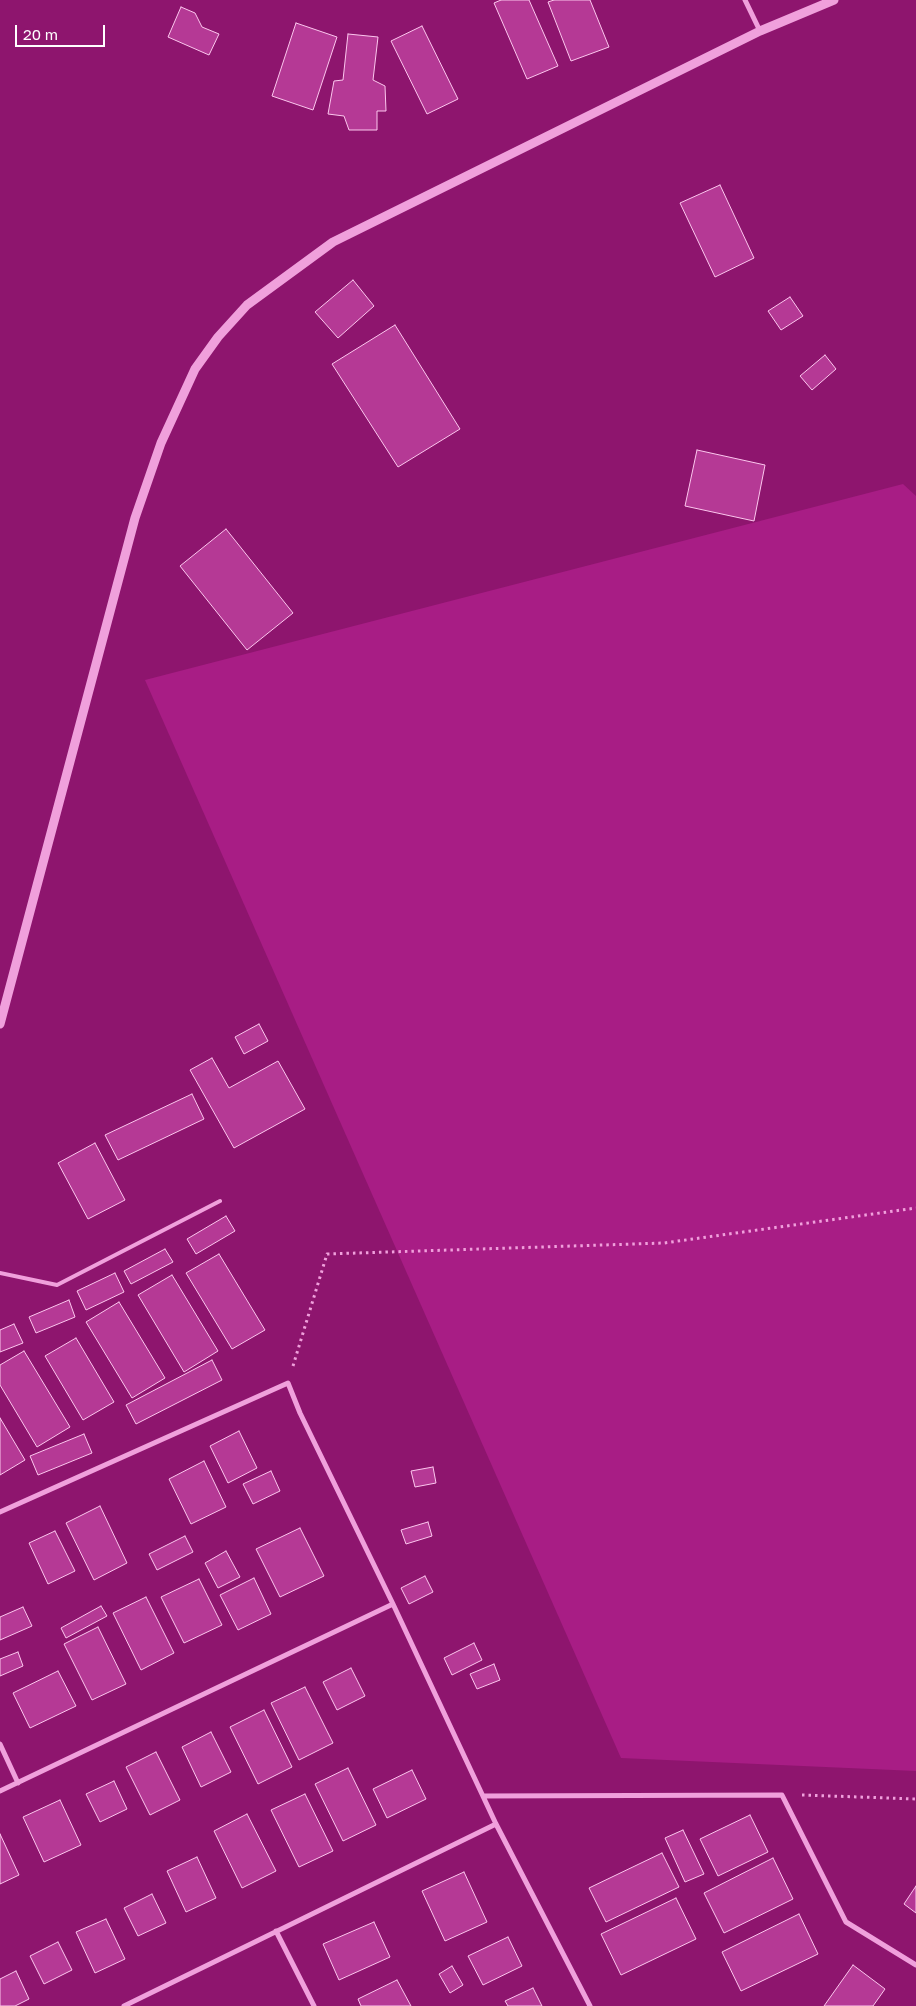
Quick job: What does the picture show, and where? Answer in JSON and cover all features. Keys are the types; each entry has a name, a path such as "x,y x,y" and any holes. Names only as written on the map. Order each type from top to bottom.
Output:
{"street":[{"path":"745,0 760,31"},
{"path":"0,1024 135,518 161,443 195,370 218,337 247,305 333,242 760,31 834,0"},
{"path":"0,1512 288,1383 300,1413 496,1824 590,2006"},
{"path":"0,1791 392,1604"},
{"path":"0,1744 18,1783"},
{"path":"483,1796 782,1794 846,1922 916,1965"},
{"path":"124,2006 496,1824"},
{"path":"276,1931 314,2006"}],"lane":[{"path":"0,1273 57,1286 220,1201"}],"path":[{"path":"288,1383 326,1254 664,1243 916,1208"},
{"path":"782,1794 916,1799"}],"shaded area":[{"path":"903,484 916,496 916,1771 621,1758 145,680"}],"building":[{"path":"501,0 529,0 558,66 527,79 494,3"},
{"path":"554,0 590,0 609,47 571,61 548,2"},
{"path":"181,7 195,13 202,27 219,34 209,55 168,37"},
{"path":"296,23 337,37 313,110 272,96"},
{"path":"422,26 458,99 427,114 391,41"},
{"path":"348,34 378,37 373,80 385,86 386,111 377,111 377,130 349,130 344,116 328,114 334,81 343,80"},
{"path":"720,185 754,258 715,277 680,203"},
{"path":"353,280 374,306 338,338 315,312"},
{"path":"790,297 803,316 781,330 768,311"},
{"path":"395,325 460,429 398,467 332,364"},
{"path":"825,355 836,369 812,390 800,376"},
{"path":"697,450 765,465 754,521 685,506"},
{"path":"226,529 293,613 247,650 180,566"},
{"path":"259,1024 268,1041 244,1054 235,1037"},
{"path":"212,1058 229,1088 278,1061 305,1109 234,1148 190,1070"},
{"path":"192,1094 204,1119 118,1160 105,1135"},
{"path":"95,1143 125,1200 88,1219 58,1163"},
{"path":"226,1216 235,1231 196,1254 187,1239"},
{"path":"165,1249 173,1262 131,1284 124,1271"},
{"path":"219,1254 265,1330 232,1349 186,1273"},
{"path":"115,1273 124,1292 86,1310 77,1291"},
{"path":"172,1275 218,1351 184,1372 138,1295"},
{"path":"69,1300 75,1317 36,1333 29,1317"},
{"path":"119,1302 165,1378 132,1398 86,1322"},
{"path":"14,1324 23,1343 0,1352 0,1330"},
{"path":"76,1338 114,1402 83,1420 45,1356"},
{"path":"24,1351 70,1427 37,1447 0,1385 0,1365"},
{"path":"212,1360 222,1380 136,1424 126,1405"},
{"path":"0,1418 25,1460 0,1475"},
{"path":"239,1431 257,1468 228,1483 210,1446"},
{"path":"84,1434 92,1453 38,1475 30,1456"},
{"path":"204,1461 226,1507 191,1524 169,1479"},
{"path":"433,1467 436,1483 415,1487 411,1471"},
{"path":"271,1471 280,1491 253,1504 243,1484"},
{"path":"100,1506 127,1563 94,1580 66,1523"},
{"path":"428,1522 432,1536 406,1544 401,1530"},
{"path":"300,1528 324,1576 280,1597 256,1549"},
{"path":"55,1531 75,1571 48,1584 29,1543"},
{"path":"185,1536 193,1552 157,1570 149,1554"},
{"path":"226,1551 240,1577 218,1588 205,1563"},
{"path":"425,1576 433,1592 409,1604 401,1588"},
{"path":"254,1578 271,1614 238,1630 220,1595"},
{"path":"199,1579 222,1625 184,1643 161,1597"},
{"path":"146,1597 174,1653 141,1670 113,1613"},
{"path":"101,1606 107,1616 66,1638 61,1628"},
{"path":"23,1607 32,1626 0,1640 0,1617"},
{"path":"98,1627 126,1684 92,1700 64,1644"},
{"path":"474,1643 482,1660 452,1675 444,1658"},
{"path":"18,1652 23,1666 0,1676 0,1659"},
{"path":"494,1664 500,1680 477,1689 470,1674"},
{"path":"351,1668 365,1696 337,1710 323,1682"},
{"path":"58,1671 76,1706 30,1728 13,1693"},
{"path":"305,1687 333,1743 299,1760 271,1703"},
{"path":"264,1710 292,1767 258,1784 230,1727"},
{"path":"211,1732 231,1772 201,1787 182,1747"},
{"path":"156,1752 180,1800 150,1815 126,1767"},
{"path":"348,1768 376,1825 343,1841 315,1784"},
{"path":"412,1770 426,1799 387,1818 373,1789"},
{"path":"114,1781 127,1809 100,1822 86,1794"},
{"path":"305,1794 333,1851 299,1867 271,1810"},
{"path":"60,1800 81,1845 44,1862 23,1817"},
{"path":"247,1814 276,1871 242,1888 214,1831"},
{"path":"750,1815 768,1852 718,1876 700,1839"},
{"path":"683,1830 704,1874 685,1882 665,1838"},
{"path":"0,1834 19,1875 0,1884"},
{"path":"662,1853 679,1887 606,1922 589,1888"},
{"path":"197,1857 216,1898 186,1912 167,1871"},
{"path":"773,1858 793,1899 724,1933 704,1893"},
{"path":"464,1872 487,1922 445,1941 422,1891"},
{"path":"916,1886 916,1913 904,1904"},
{"path":"152,1894 166,1923 138,1936 124,1908"},
{"path":"676,1898 696,1939 621,1975 601,1934"},
{"path":"799,1914 818,1954 741,1991 722,1952"},
{"path":"106,1919 125,1959 95,1973 76,1932"},
{"path":"374,1922 390,1957 339,1980 323,1944"},
{"path":"508,1937 522,1966 483,1985 468,1956"},
{"path":"58,1942 72,1970 44,1984 30,1956"},
{"path":"853,1965 885,1989 873,2006 824,2006"},
{"path":"452,1966 463,1985 450,1993 439,1974"},
{"path":"16,1971 29,1999 15,2006 0,2006 0,1979"},
{"path":"397,1980 411,2006 361,2006 358,1999"},
{"path":"533,1988 542,2006 508,2006 505,2001"}]}
